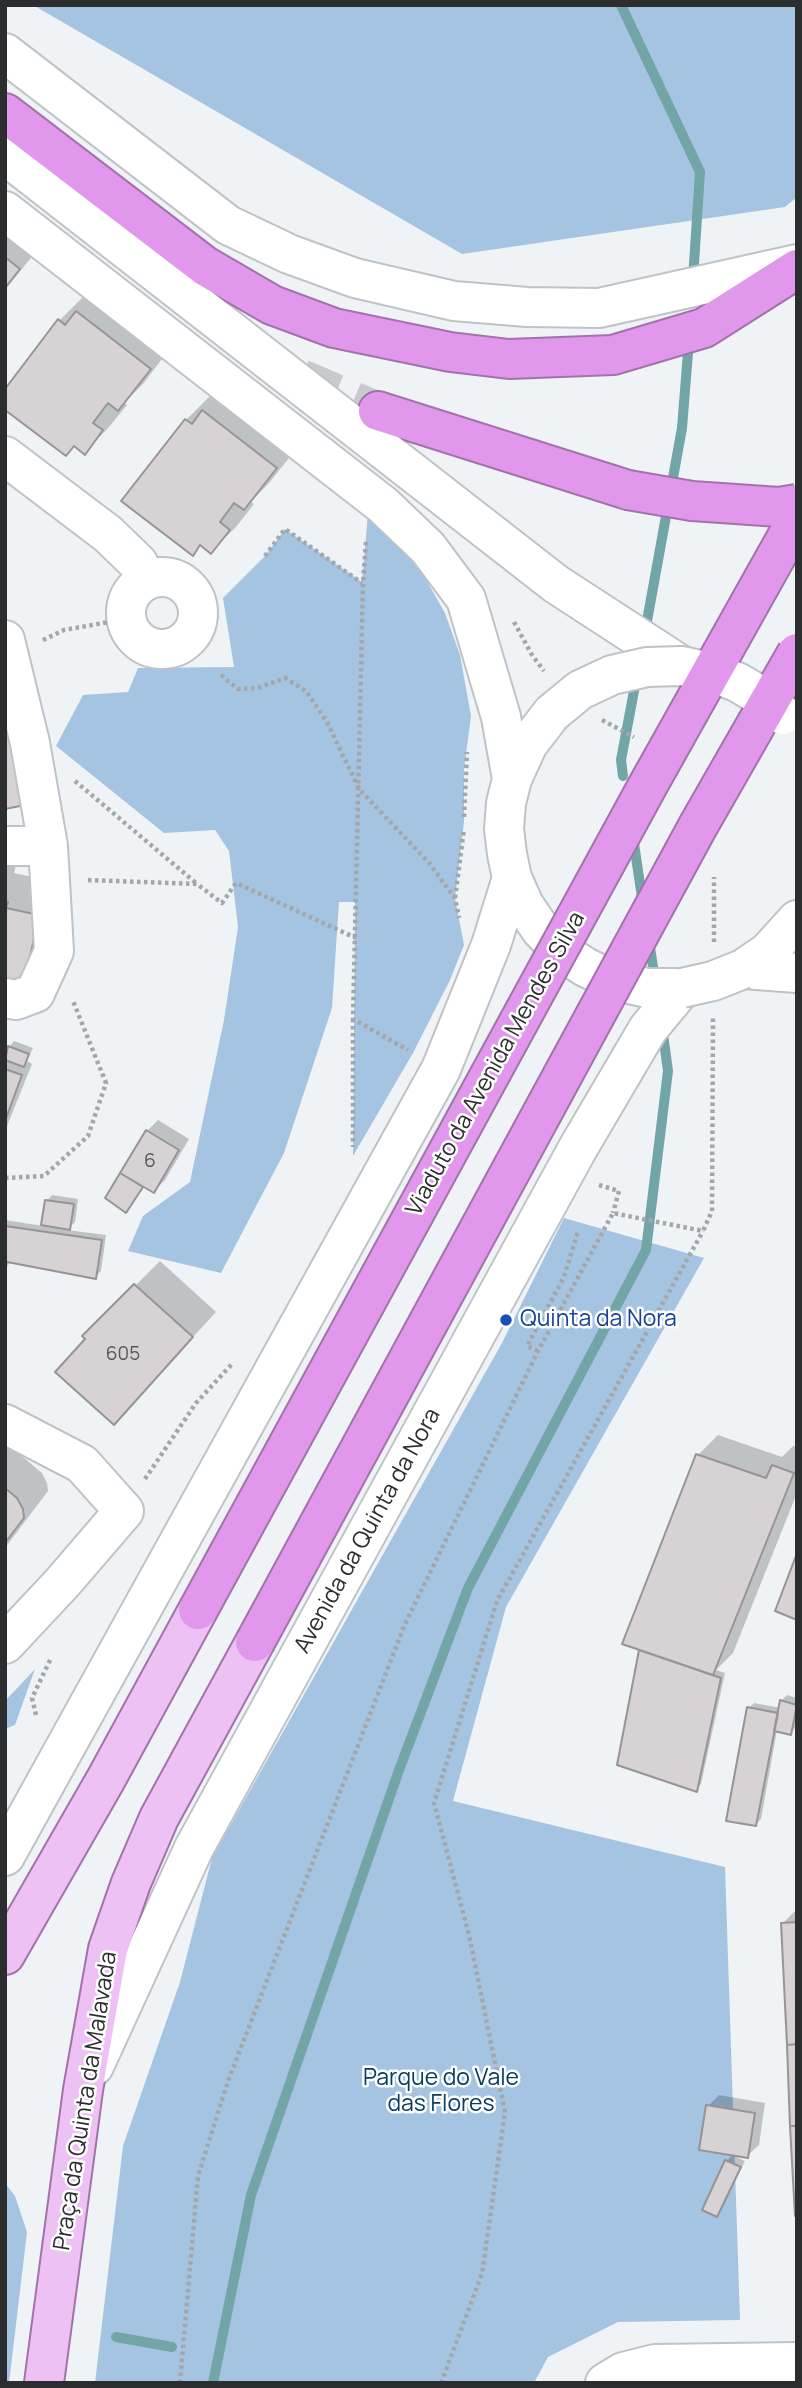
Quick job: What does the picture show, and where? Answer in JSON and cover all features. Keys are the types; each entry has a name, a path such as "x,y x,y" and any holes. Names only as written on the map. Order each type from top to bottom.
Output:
{"highway":[{"path":"5,113 205,265 272,305 334,328 450,352 509,359 613,355 704,328 797,267"},
{"path":"372,424 628,489 692,501 779,507 797,504"},
{"name":"Viaduto da Avenida Mendes Silva","path":"198,1610 797,519"},
{"path":"255,1642 692,838 797,653"}],"main road":[{"path":"5,53 228,225 289,254 355,278 454,301 527,307 599,307 797,267"},
{"path":"5,155 372,424 556,584 682,666"},
{"path":"5,211 383,505 428,548 466,599 500,717 512,779"},
{"path":"5,456 108,534 138,563 146,581"},
{"path":"5,998 16,999 35,993 54,951 50,862 30,743 10,686 21,642"},
{"path":"792,711 737,682 682,666 647,667 612,675 580,690 552,713 528,744 512,779 506,803 504,829 512,878 524,905 541,930 561,951 612,980 647,988 682,988 713,981 743,969 768,952 794,925"},
{"path":"5,846 50,862"},
{"path":"5,1856 441,1069 491,945 512,878"},
{"path":"743,969 797,973"},
{"name":"Avenida da Quinta da Nora","path":"83,2090 194,1848 594,1121 648,1030 682,988"},
{"path":"5,1424 82,1464 124,1511 5,1644"},
{"path":"5,1955 106,1779 198,1610"},
{"name":"Praça da Quinta da Malavada","path":"44,2383 83,2090 108,1949 131,1883 159,1818 255,1642"},
{"path":"605,2383 623,2372 655,2364 797,2362"}],"path":[{"path":"265,556 285,528 363,583"},
{"path":"353,1156 353,1018 366,536"},
{"path":"21,642 64,630 109,622"},
{"path":"220,675 238,689 257,688 285,678 306,691 327,722 359,789 429,863 455,898"},
{"path":"599,718 644,743"},
{"path":"30,743 222,903 236,883 356,938"},
{"path":"459,921 455,898 464,822 464,769 468,743"},
{"path":"50,862 197,884"},
{"path":"5,1178 44,1176 88,1136 106,1083 54,951"},
{"path":"353,1018 413,1053"},
{"path":"180,2383 198,2176 228,2081 405,1623 538,1351 613,1213 619,1191 593,1183"},
{"path":"613,1213 678,1227"},
{"path":"441,2383 482,2274 505,2112 469,1935 433,1803 497,1601 703,1231"},
{"path":"124,1511 196,1403 241,1354"},
{"path":"36,1715 32,1698 51,1658"}],"green space":[{"path":"33,5 797,5 797,197 785,207 462,254"},
{"path":"368,513 415,560 445,613 460,655 471,716 464,769 464,822 455,898 464,945 450,980 413,1053 353,1156 355,902 339,902 332,1008 284,1153 221,1273 128,1251 143,1216 190,1182 224,1020 238,927 229,851 215,830 164,833 56,746 83,695 128,692 138,668 234,667 223,598 265,556 285,529 362,582"},
{"name":"Parque do Vale das Flores","path":"564,1218 704,1258 506,1607 453,1801 725,1867 740,2320 618,2322 548,2357 534,2383 95,2383 123,2146 180,1982 212,1858 502,1343"},
{"path":"35,1669 15,1725 5,1729 5,1701"},
{"path":"5,2183 15,2196 27,2232 9,2383 5,2383"}],"building":[{"path":"5,257 20,269 5,288"},
{"path":"76,311 151,369 118,411 108,403 93,423 103,430 85,455 74,446 66,456 5,410 5,389 58,319 65,325"},
{"path":"202,410 277,468 244,510 234,503 220,522 230,530 211,554 200,545 193,556 121,501 185,419 192,424"},
{"path":"17,731 30,804 5,809 5,733"},
{"path":"5,901 8,902 6,908 39,915 23,990 5,986"},
{"path":"8,1046 29,1054 24,1067 5,1060"},
{"path":"5,1069 22,1075 5,1121"},
{"path":"146,1130 179,1150 154,1193 120,1173"},
{"path":"120,1173 143,1187 126,1213 105,1198"},
{"path":"45,1200 74,1204 70,1230 41,1225"},
{"path":"5,1226 102,1240 96,1279 7,1262 5,1266"},
{"path":"134,1284 193,1337 114,1425 55,1372 85,1339 82,1336"},
{"path":"696,1454 766,1478 772,1465 794,1473 713,1675 622,1644"},
{"path":"5,1488 17,1498 24,1518 5,1543"},
{"path":"797,1553 797,1620 775,1611"},
{"path":"639,1650 721,1678 697,1792 617,1765"},
{"path":"780,1700 797,1705 791,1735 774,1731"},
{"path":"747,1707 778,1713 756,1826 726,1821"},
{"path":"797,1922 797,2044 787,2045 781,1923"},
{"path":"797,2044 797,2126 790,2126 787,2045"},
{"path":"706,2105 755,2113 748,2158 699,2150"},
{"path":"790,2126 797,2126 797,2216 795,2216"},
{"path":"725,2160 741,2167 717,2217 702,2210"}],"waterway":[{"path":"621,5 700,172 693,279"},
{"path":"645,632 682,428 689,340"},
{"path":"623,776 621,760 637,675"},
{"path":"633,837 643,904"},
{"path":"649,941 655,980"},
{"path":"213,2383 251,2195 399,1770 468,1588 646,1250 668,1071 662,1027"},
{"path":"116,2337 172,2347"}],"tunnel":[{"path":"301,378 378,411"}],"place":[{"name":"Quinta da Nora","path":"506,1320"}]}
